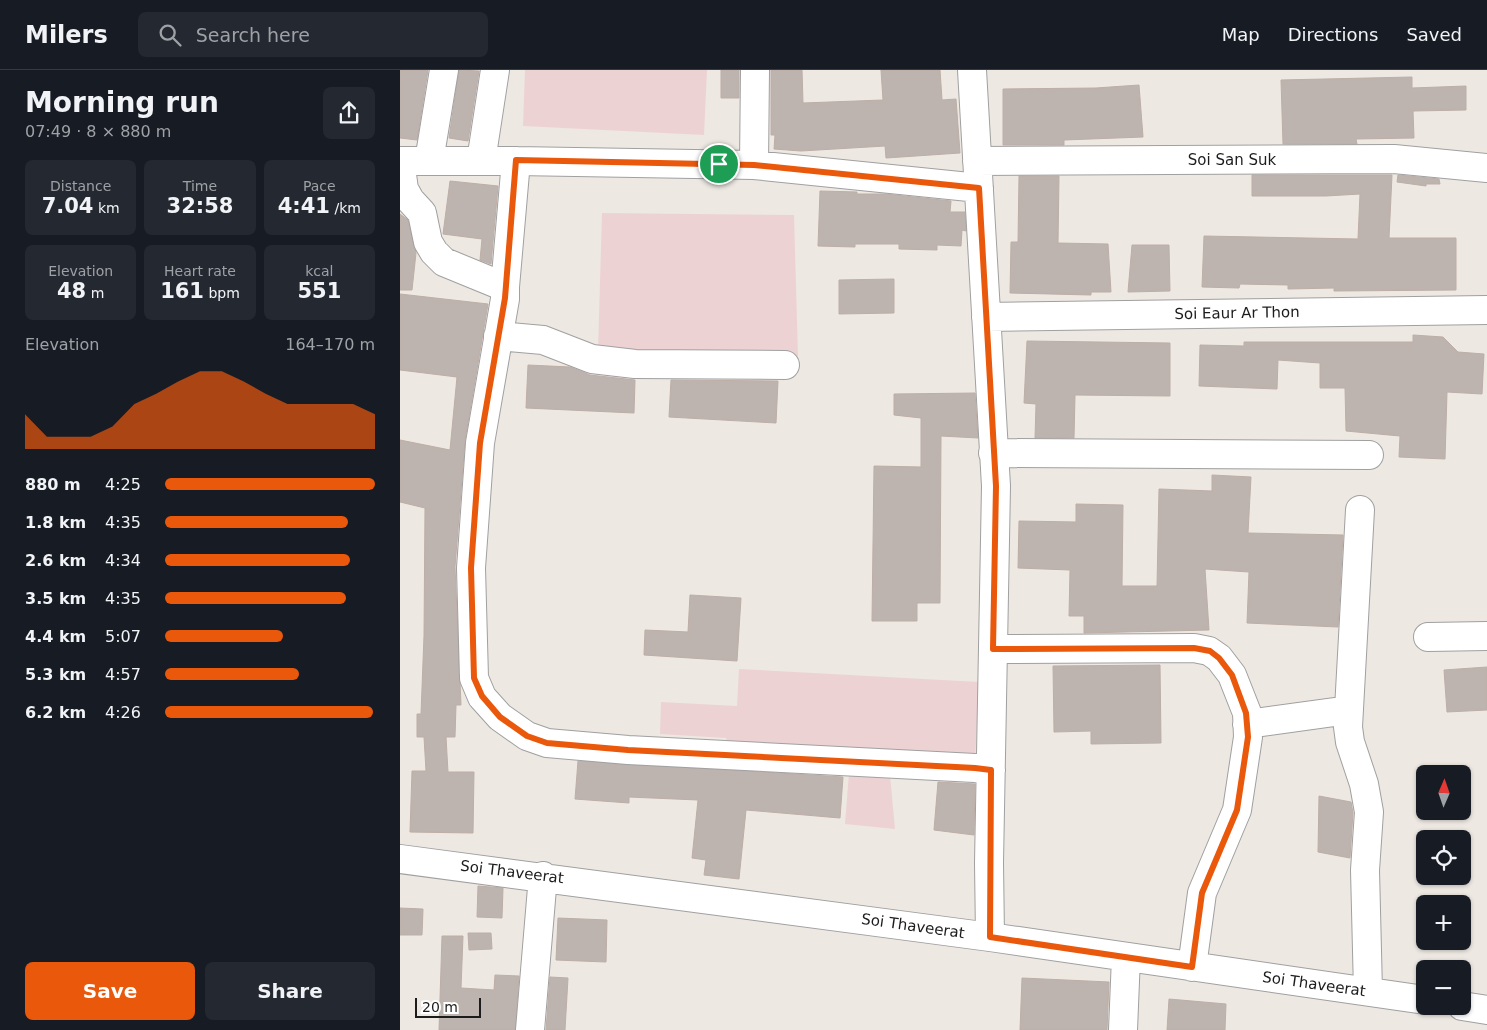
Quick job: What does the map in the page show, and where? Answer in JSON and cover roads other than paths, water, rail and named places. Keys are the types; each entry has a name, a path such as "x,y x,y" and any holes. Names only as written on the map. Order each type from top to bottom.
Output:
{"street":[{"path":"429,161 444,70"},
{"path":"481,161 495,70"},
{"path":"754,165 755,70"},
{"path":"972,70 996,486 990,937"},
{"name":"Soi San Suk","path":"400,161 516,160 754,165 978,174 1394,159 1487,168"},
{"path":"516,160 505,287 480,443 471,568 474,678 482,696 500,717 527,736 547,743 628,750 991,770"},
{"path":"400,161 404,189 410,200 422,213 428,242 434,252 444,262 505,287"},
{"name":"Soi Eaur Ar Thon","path":"986,317 1487,310"},
{"path":"498,336 543,340 592,358 635,364 785,364"},
{"path":"993,453 1369,455"},
{"path":"1360,510 1349,710 1350,742 1364,784 1369,812 1365,870 1368,992"},
{"path":"1428,637 1487,636"},
{"path":"993,649 1194,648 1210,651 1219,658 1232,675 1246,713 1248,737 1237,810 1202,893 1192,967"},
{"path":"1247,724 1349,710"},
{"name":"Soi Thaveerat","path":"400,859 543,876 990,937 1416,999"},
{"path":"530,1030 543,876"},
{"path":"1124,1030 1126,957"},
{"path":"1471,1007 1487,1010"}]}
